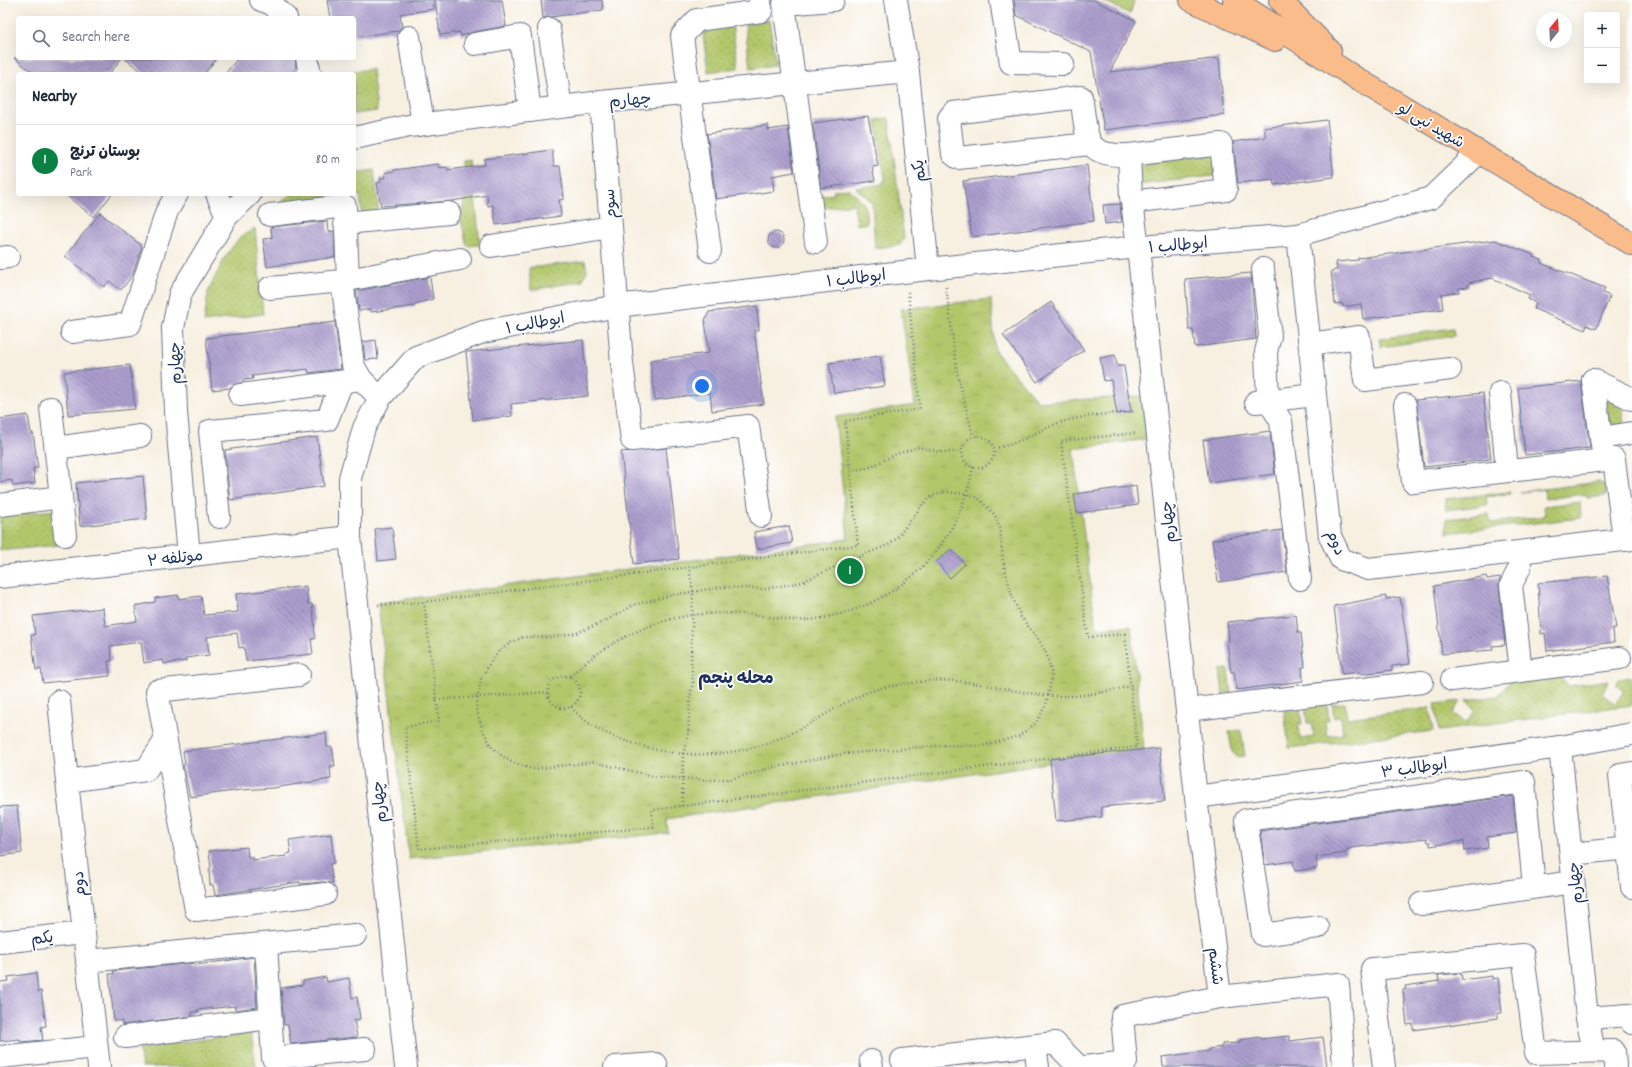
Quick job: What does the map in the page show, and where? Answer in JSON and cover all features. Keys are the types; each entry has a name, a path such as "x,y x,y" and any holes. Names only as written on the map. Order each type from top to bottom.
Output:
{"main road":[{"path":"1191,0 1359,80"},
{"name":"شهید نبی لو","path":"1234,0 1359,80 1632,244"},
{"path":"1280,0 1359,80"}],"street":[{"path":"261,0 272,4 284,16"},
{"path":"710,251 682,36 697,20 762,11 760,0"},
{"path":"816,242 796,83 784,4 834,0"},
{"name":"یکم","path":"896,0 908,72 936,268"},
{"path":"1001,0 1011,63 1063,64"},
{"path":"549,29 561,107"},
{"path":"475,44 520,36 530,111"},
{"path":"409,37 423,124"},
{"path":"307,60 310,72"},
{"name":"چهارم","path":"356,138 423,124 600,102 908,72"},
{"path":"1090,144 958,158 953,154 949,118 953,113 1081,97 1090,144 1097,150 1110,156 1221,144 1226,190 1132,202"},
{"name":"سوم","path":"600,102 622,363 632,440 748,426 761,516"},
{"name":"ابوطالب ۱","path":"350,537 350,478 364,428 380,398 416,356 483,332 617,306 906,271 1138,247 1298,235 1431,198 1479,152"},
{"name":"چهارم","path":"1129,155 1132,202 1196,797"},
{"path":"72,332 130,324 168,211 176,196"},
{"path":"218,196 227,216"},
{"name":"چهارم","path":"189,556 176,412 173,328 180,294 227,216 248,196"},
{"path":"219,517 210,432 327,420 351,381 352,365 345,281 344,206 270,214"},
{"path":"345,223 449,213"},
{"path":"491,246 610,227"},
{"name":"دوم","path":"1298,235 1330,536 1341,559 1368,569 1628,540"},
{"path":"270,288 345,281 460,259"},
{"path":"1263,269 1270,336 1266,352 1262,401 1281,421 1300,579"},
{"path":"1310,344 1359,337 1365,380 1450,369"},
{"path":"1604,460 1593,380 1632,399"},
{"path":"240,395 351,381 380,398"},
{"path":"1500,393 1507,471"},
{"path":"1262,401 1315,395"},
{"path":"1405,405 1413,482 1614,459 1626,504 1628,540"},
{"path":"51,408 65,535"},
{"path":"1601,438 1632,433"},
{"path":"56,448 140,436"},
{"path":"0,505 61,497"},
{"name":"چهارم","path":"350,537 406,1067"},
{"name":"موتلفه ۲","path":"0,577 350,537"},
{"path":"1519,552 1520,566 1511,585 1521,671"},
{"path":"1452,680 1620,658"},
{"path":"299,675 157,691 196,910 325,894"},
{"path":"1186,710 1422,682"},
{"name":"دوم","path":"59,701 97,1057"},
{"name":"ابوطالب ۳","path":"1196,797 1560,747 1632,734"},
{"path":"67,781 146,770 166,741"},
{"name":"چهارم","path":"1560,747 1587,1018 1594,1052"},
{"path":"1632,774 1620,775 1632,887"},
{"path":"1318,927 1262,935 1246,820 1524,782 1534,887"},
{"name":"ششم","path":"1085,1067 1126,1062 1122,1016 1220,997 1196,797"},
{"path":"1571,854 1629,848"},
{"path":"1421,904 1573,882"},
{"name":"یکم","path":"0,942 83,932"},
{"path":"87,961 355,935"},
{"path":"266,944 273,1058 365,1049"},
{"path":"1384,1067 1372,969 1523,955 1536,1053 1614,1051 1615,1067"},
{"path":"1220,997 1338,984 1344,1067"},
{"path":"1587,1018 1629,1015 1632,1023"},
{"path":"125,1037 270,1018"},
{"path":"913,1062 1055,1044 1079,1067"},
{"path":"1035,1046 1038,1067"},
{"path":"0,1057 97,1057"},
{"path":"615,1067 656,1064 656,1067"}],"path":[{"path":"936,268 950,325 957,372 973,436"},
{"path":"358,607 424,602 858,546 844,421 920,409 906,271"},
{"path":"994,448 1013,445 1036,432 1078,418 1156,420"},
{"path":"424,602 439,721 405,727 419,849 653,827 652,810 1138,747 1125,634 1088,637 1061,441 1156,420"},
{"path":"978,435 988,439 994,448 994,454 989,464 979,468 965,462 961,452 965,442 973,436 978,435"},
{"path":"850,471 871,467 896,454 919,448 940,452 961,452"},
{"path":"570,676 617,641 665,621 693,615 747,614 806,620 835,615 876,600 899,588 918,572 952,529 967,494 974,467"},
{"path":"944,492 967,494 978,498 986,504 994,514 1000,528 1003,561 1012,596 1021,618 1039,640 1047,654 1052,675 1049,695 1042,712 1036,723 1019,736 982,746 945,745 874,750 805,761 771,768 731,779 682,780 658,777 593,762 532,769 522,766 501,755 487,738 478,721 477,697 481,679 499,651 510,643 523,637 552,637 576,633 634,605 693,591 723,587 765,589 802,582 888,545 896,539 924,503 932,496 944,492"},
{"path":"682,806 683,754 688,735 690,698 693,682 690,661 693,591 689,568"},
{"path":"564,675 570,676 578,683 580,694 579,699 571,707 565,708 555,705 549,697 549,687 554,678 564,675"},
{"path":"571,707 580,717 606,734 642,746 683,754 723,754 772,743 846,702 874,690 899,684 930,681 965,682 1049,695 1077,696 1100,693 1131,686"},
{"path":"436,700 548,692"}],"green space":[{"path":"1102,0 1133,0 1134,1 1130,14"},
{"path":"769,20 776,65 750,68 745,24"},
{"path":"732,24 738,68 708,72 703,35 708,27"},
{"path":"372,69 377,111 356,114 356,72 347,72"},
{"path":"889,118 904,239 900,245 875,248 872,202 856,188 882,184 885,179 876,120"},
{"path":"1220,154 1221,175 1137,185 1139,170 1147,161"},
{"path":"471,160 480,245 467,246 461,220 465,195 464,161"},
{"path":"374,170 379,215 362,219 360,195 356,196 356,173"},
{"path":"850,189 865,205 867,223 857,225 854,204 815,209 815,196 834,194 834,190"},
{"path":"288,196 353,196 275,208"},
{"path":"255,228 263,314 204,322 208,292 225,257 239,238"},
{"path":"585,261 587,271 582,281 531,290 529,268"},
{"path":"991,299 995,351 1038,402 1143,396 1148,439 1073,449 1096,628 1131,626 1144,749 667,819 668,833 409,859 378,603 848,539 835,417 915,405 901,309"},
{"path":"1453,328 1454,336 1381,347 1379,339"},
{"path":"1614,391 1615,405 1622,405 1624,424 1609,426 1606,392"},
{"path":"1598,482 1605,485 1606,496 1587,498 1586,494 1545,499 1544,489 1520,492"},
{"path":"1510,492 1510,494 1486,497 1487,505 1446,510 1445,499"},
{"path":"1580,502 1581,518 1447,533 1446,519 1489,514 1491,523 1545,516 1544,506"},
{"path":"54,510 58,545 0,551 0,516"},
{"path":"1228,669 1231,693 1223,694 1220,670"},
{"path":"1555,671 1569,686 1609,680 1602,694 1615,704 1624,691 1616,684 1618,679 1632,677 1632,705 1439,731 1435,704 1461,701 1453,713 1466,723 1475,710 1466,700 1498,696 1512,679"},
{"path":"1345,703 1347,718 1430,708 1433,731 1289,748 1284,710 1300,708 1302,724 1298,724 1300,739 1314,737 1312,723 1307,723 1305,707 1327,704 1329,720 1325,721 1327,736 1343,734 1341,717 1334,718 1332,704"},
{"path":"1241,730 1245,756 1237,757 1232,752 1229,732"},
{"path":"251,1033 256,1067 142,1067 139,1048"}],"building":[{"path":"327,0 433,0 434,9 400,14 402,27 398,31 356,37 356,16 330,16"},
{"path":"435,0 502,0 506,26 473,32 461,36 460,32 440,35"},
{"path":"541,0 602,0 603,10 543,18"},
{"path":"1014,0 1094,0 1136,21 1110,72 1219,58 1224,115 1104,130 1091,52 1016,15"},
{"path":"17,60 120,60 111,72 32,72"},
{"path":"127,60 215,60 206,72 142,72"},
{"path":"236,60 295,60 296,68 293,72 227,72"},
{"path":"868,116 878,166 872,167 875,181 821,188 813,123"},
{"path":"1327,120 1334,177 1274,185 1273,179 1238,183 1233,142 1266,137 1264,128"},
{"path":"768,125 768,130 788,127 794,172 772,176 774,191 716,199 707,134"},
{"path":"552,150 554,166 560,166 564,199 559,200 561,216 496,225 493,205 488,206 487,195 452,201 381,206 377,183 381,182 380,178 386,178 385,173 394,170 438,164 439,168 447,167 448,170 485,165 484,159"},
{"path":"1087,165 1094,221 972,237 963,181"},
{"path":"67,196 110,196 94,217"},
{"path":"1120,204 1122,222 1105,224 1103,205"},
{"path":"100,213 142,246 132,276 121,290 109,281 104,287 65,256"},
{"path":"327,221 328,232 334,231 335,257 267,267 263,239 272,238 271,227"},
{"path":"773,232 779,232 784,237 782,246 779,248 773,248 768,243 768,237"},
{"path":"1495,240 1534,255 1533,257 1542,260 1541,263 1605,288 1603,293 1610,296 1596,329 1587,325 1585,330 1534,309 1536,303 1528,299 1530,295 1492,278 1469,283 1468,287 1459,288 1459,292 1441,294 1443,309 1363,319 1361,304 1343,307 1342,303 1335,304 1331,271 1337,270 1336,262"},
{"path":"1251,273 1256,339 1195,347 1193,330 1189,330 1185,279"},
{"path":"430,277 433,299 415,304 415,306 371,312 371,309 359,311 356,291"},
{"path":"1051,302 1084,350 1037,382 1003,335"},
{"path":"757,306 759,330 754,330 764,404 712,411 710,393 655,400 650,360 709,353 705,320 709,312"},
{"path":"335,322 341,369 309,373 308,369 252,376 253,379 243,380 243,382 233,385 230,388 212,390 206,338"},
{"path":"376,340 378,359 365,360 363,342"},
{"path":"583,340 588,396 511,404 512,416 473,420 466,352"},
{"path":"1115,355 1117,366 1124,366 1131,412 1117,414 1111,380 1104,381 1100,358"},
{"path":"880,356 885,386 834,393 829,363"},
{"path":"130,365 135,409 68,415 64,372"},
{"path":"1581,381 1590,448 1525,455 1518,388"},
{"path":"1483,393 1491,459 1424,467 1416,400"},
{"path":"28,415 31,433 33,433 38,468 33,468 35,483 13,486 12,480 0,482 0,419"},
{"path":"1270,431 1275,474 1209,483 1203,440"},
{"path":"317,437 324,486 230,500 225,450"},
{"path":"666,448 679,559 634,564 621,452"},
{"path":"143,476 147,519 80,526 76,483"},
{"path":"1136,486 1138,505 1077,513 1074,494"},
{"path":"789,526 792,543 757,549 754,532"},
{"path":"392,527 396,559 378,561 375,529"},
{"path":"1282,530 1287,572 1218,582 1212,540"},
{"path":"951,549 965,564 950,578 936,562"},
{"path":"1486,576 1487,579 1500,577 1499,586 1505,645 1492,646 1493,650 1442,654 1434,586"},
{"path":"1607,576 1616,628 1613,628 1614,642 1547,651 1545,633 1541,634 1538,583"},
{"path":"306,586 308,604 312,604 314,619 315,639 311,639 313,654 246,661 244,647 239,648 237,633 207,637 209,655 186,658 186,661 164,664 163,660 144,663 141,642 110,646 112,661 108,661 110,676 43,683 41,669 36,670 31,635 35,635 33,616 103,608 105,626 137,621 135,606 155,602 155,598 178,595 179,599 201,596 204,615 238,612 236,594"},
{"path":"1386,596 1386,599 1400,597 1410,664 1392,666 1392,670 1361,674 1361,672 1342,674 1334,606"},
{"path":"1296,615 1298,633 1301,633 1305,667 1302,667 1303,681 1237,690 1234,672 1231,672 1227,641 1229,641 1227,622"},
{"path":"326,733 327,747 332,747 335,766 330,766 331,779 273,788 241,790 190,797 183,765 185,764 183,751"},
{"path":"1159,748 1165,801 1101,807 1102,817 1056,821 1050,759"},
{"path":"1513,796 1516,833 1487,837 1488,848 1465,851 1464,841 1430,846 1430,842 1427,842 1426,839 1351,848 1346,850 1346,853 1316,857 1317,868 1295,871 1293,861 1265,865 1260,831"},
{"path":"17,806 22,853 0,856 0,807"},
{"path":"331,834 334,863 330,864 333,883 323,882 300,884 300,882 215,895 213,885 210,885 209,869 211,868 209,851 247,847 248,857 252,857 252,860 286,856 286,854 291,853 289,840"},
{"path":"254,957 257,1007 235,1010 235,1006 197,1010 198,1012 192,1012 192,1016 122,1025 122,1021 114,1021 109,974 114,974 113,971 194,963 195,965"},
{"path":"36,973 38,992 41,991 46,1026 41,1027 43,1040 20,1042 20,1039 0,1041 0,982 9,981 8,977"},
{"path":"1461,973 1462,980 1492,976 1492,979 1498,978 1502,1013 1498,1013 1498,1018 1413,1030 1413,1024 1407,1025 1403,990 1406,989 1405,986 1439,981 1438,975"},
{"path":"326,977 327,982 349,978 352,998 357,997 360,1019 354,1020 357,1037 291,1044 288,1025 284,1025 281,988 303,985 303,981"},
{"path":"1289,1036 1290,1041 1323,1037 1327,1067 1163,1067 1162,1057 1209,1051 1209,1049 1222,1047 1222,1044 1239,1043 1240,1040 1260,1037 1261,1039"}],"place":[{"name":"بوستان ترنج","path":"850,571"}],"district":[{"name":"محله پنجم","path":"736,677"}]}
